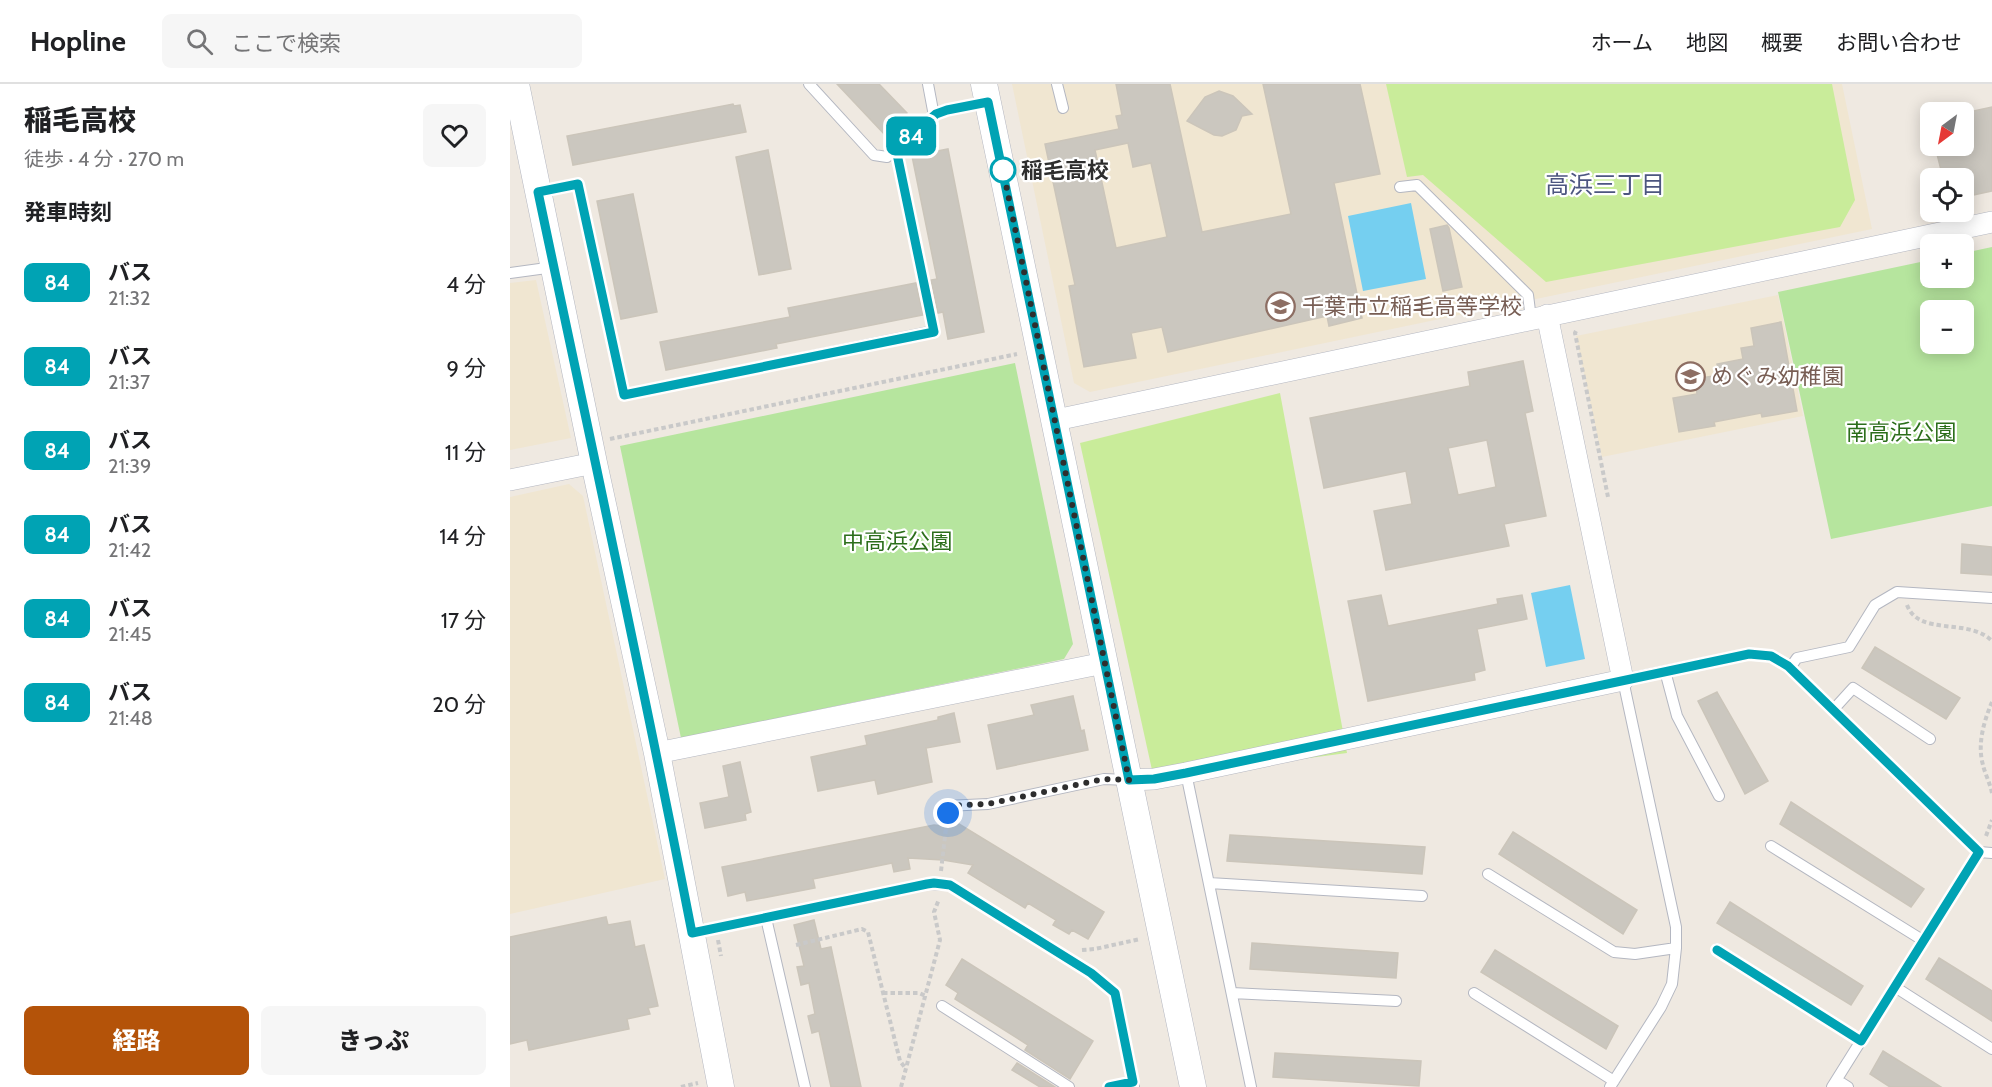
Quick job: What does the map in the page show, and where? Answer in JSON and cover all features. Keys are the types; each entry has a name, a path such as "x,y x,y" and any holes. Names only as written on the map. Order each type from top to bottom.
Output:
{"street":[{"path":"516,84 594,463 657,753 721,1087"},
{"path":"986,93 1056,420 1104,663 1193,1087"},
{"path":"1056,420 1992,222"},
{"path":"1129,780 1154,779 1186,773 1623,680 1539,317"},
{"path":"510,480 594,463"},
{"path":"657,753 1104,663"}],"lane":[{"path":"809,84 874,155 887,157 934,116 986,93"},
{"path":"927,84 934,116"},
{"path":"1057,84 1062,108"},
{"path":"538,192 578,184 624,395 934,332 896,149"},
{"path":"1400,187 1417,185 1528,295 1539,317"},
{"path":"510,273 554,267"},
{"path":"1790,668 1797,658 1849,646 1875,605 1896,592 1992,598"},
{"path":"1474,993 1612,1084 1672,984 1676,927 1623,680 1749,654 1771,656 1790,668 1979,852 1992,853"},
{"path":"1665,671 1677,716 1719,796"},
{"path":"1833,710 1853,688 1930,739"},
{"path":"1186,773 1251,1087"},
{"path":"945,806 988,804 1104,779 1129,780"},
{"path":"1771,846 1924,940"},
{"path":"1848,1087 1834,1083 1979,852"},
{"path":"1488,874 1614,952 1635,954 1676,948"},
{"path":"1209,883 1422,896"},
{"path":"692,933 927,884 950,885 1091,973 1115,993 1134,1084 1109,1087"},
{"path":"766,918 805,1087"},
{"path":"1717,950 1861,1041"},
{"path":"1895,987 1992,1049"},
{"path":"1232,993 1396,1001"},
{"path":"942,1006 1069,1087"}],"path":[{"path":"1580,327 1575,333 1610,505"},
{"path":"609,439 1018,353"},
{"path":"1906,593 1906,604 1910,614 1918,620 1977,630 1992,640"},
{"path":"1992,702 1982,735 1981,752 1982,763 1992,793"},
{"path":"941,872 948,813 945,806"},
{"path":"1986,836 1992,820"},
{"path":"901,1087 940,940 934,912 940,893"},
{"path":"796,945 862,929 868,932 900,1061 906,1069"},
{"path":"1075,948 1095,949 1140,939"},
{"path":"883,993 919,993 942,1006"}],"shaded area":[{"name":"千葉市立稲毛高等学校","path":"1012,84 1842,84 1872,229 1090,392 1074,383"},
{"path":"536,280 571,438 510,450 510,283"},
{"name":"めぐみ幼稚園","path":"1778,295 1803,416 1602,457 1576,336"},
{"path":"569,484 583,496 665,879 510,914 510,497"}],"green space":[{"path":"1386,84 1832,84 1855,200 1840,227 1546,282 1423,175 1407,177"},
{"name":"南高浜公園","path":"1992,247 1992,506 1831,539 1778,292 1920,262 1920,288 1974,288 1974,251"},
{"name":"中高浜公園","path":"1015,363 1073,644 1064,659 681,738 620,446"},
{"path":"1280,393 1347,753 1154,779 1080,443"}],"water":[{"path":"1411,203 1426,279 1363,291 1348,216"},
{"path":"1570,585 1585,659 1546,667 1531,593"}],"building":[{"path":"837,84 879,84 907,113 885,135"},
{"path":"1116,84 1170,84 1202,232 1291,214 1263,84 1360,84 1380,174 1334,183 1362,318 1329,326 1327,316 1168,352 1162,327 1131,333 1136,358 1084,367 1069,286 1075,285 1045,144 1119,129 1116,116 1122,115","holes":["1128,143 1133,167 1151,163 1167,237 1116,248 1095,150"]},
{"path":"1219,91 1233,96 1252,114 1242,116 1236,130 1222,136 1214,135 1187,121 1205,97"},
{"path":"733,104 734,106 740,105 746,132 573,165 567,136"},
{"path":"1992,107 1992,191 1974,195 1974,168 1940,168 1938,156 1974,156 1974,111"},
{"path":"948,149 984,332 948,339 943,312 938,313 931,280 937,279 912,156"},
{"path":"768,150 791,269 759,275 736,157"},
{"path":"633,194 657,312 621,319 597,201"},
{"path":"1447,225 1462,287 1443,291 1430,229"},
{"path":"916,283 923,315 776,344 777,348 666,370 660,342 790,317 788,308"},
{"path":"1781,322 1797,411 1762,417 1761,413 1714,422 1715,426 1679,432 1673,398 1697,394 1695,379 1719,375 1717,364 1743,359 1741,348 1754,346 1751,328"},
{"path":"1523,361 1533,411 1525,413 1546,516 1504,524 1509,546 1386,570 1374,511 1412,504 1406,471 1324,488 1310,418 1470,386 1468,372","holes":["1487,440 1496,487 1458,495 1448,448"]},
{"path":"1962,544 1992,547 1992,575 1961,573"},
{"path":"1381,595 1388,626 1498,604 1497,599 1522,595 1527,619 1477,629 1485,670 1474,673 1475,680 1368,701 1348,601"},
{"path":"1875,647 1960,698 1946,719 1862,668"},
{"path":"1717,692 1768,781 1745,794 1698,701"},
{"path":"1073,696 1088,750 997,769 988,725 1034,715 1031,705"},
{"path":"954,713 960,742 926,748 932,782 878,794 875,780 818,791 811,757 867,745 865,736 938,720 938,717"},
{"path":"740,762 751,812 745,814 746,820 705,828 700,803 729,797 723,766"},
{"path":"1791,802 1924,889 1911,907 1780,824"},
{"path":"954,821 1104,912 1088,939 1072,930 1069,934 1053,925 1056,920 1028,903 1025,908 968,873 973,865 943,860 908,858 910,869 894,872 892,863 813,879 815,888 747,901 745,892 728,896 722,867 934,825 953,827"},
{"path":"1513,832 1637,910 1623,934 1499,854"},
{"path":"1230,835 1425,847 1422,874 1227,861"},
{"path":"1730,902 1863,986 1851,1005 1717,923"},
{"path":"606,917 608,925 630,921 635,947 644,945 658,1006 648,1008 650,1014 627,1019 629,1029 529,1050 527,1040 510,1044 510,937"},
{"path":"814,920 821,949 831,947 861,1087 831,1087 819,1031 812,1033 808,1016 815,1014 809,983 801,985 797,967 804,966 794,925"},
{"path":"1252,943 1398,953 1396,978 1250,969"},
{"path":"1495,950 1618,1026 1606,1049 1481,972"},
{"path":"1939,958 1992,991 1992,1021 1926,979"},
{"path":"962,959 1093,1041 1070,1079 1025,1050 1028,1045 955,999 958,993 946,985"},
{"path":"1883,1051 1941,1087 1890,1087 1870,1074"},
{"path":"1275,1053 1421,1061 1419,1086 1273,1077"},
{"path":"1017,1063 1055,1087 1040,1087 1012,1070"}],"bus line":[{"name":"84","path":"1109,1087 1133,1082 1115,993 1091,973 950,885 927,884 692,933 657,753 538,192 578,184 624,395 934,332 896,149 936,114 988,102 1056,420 1129,780 1154,779 1186,773 1749,654 1771,656 1788,666 1979,852 1861,1041 1717,950"}],"place":[{"name":"稲毛高校","path":"1003,170"},
{"name":"千葉市立稲毛高等学校","path":"1281,306"},
{"name":"めぐみ幼稚園","path":"1690,376"}],"district":[{"name":"高浜三丁目","path":"1605,184"}],"route":[{"path":"948,813 945,806 988,804 1104,779 1129,780 1003,170"}]}
